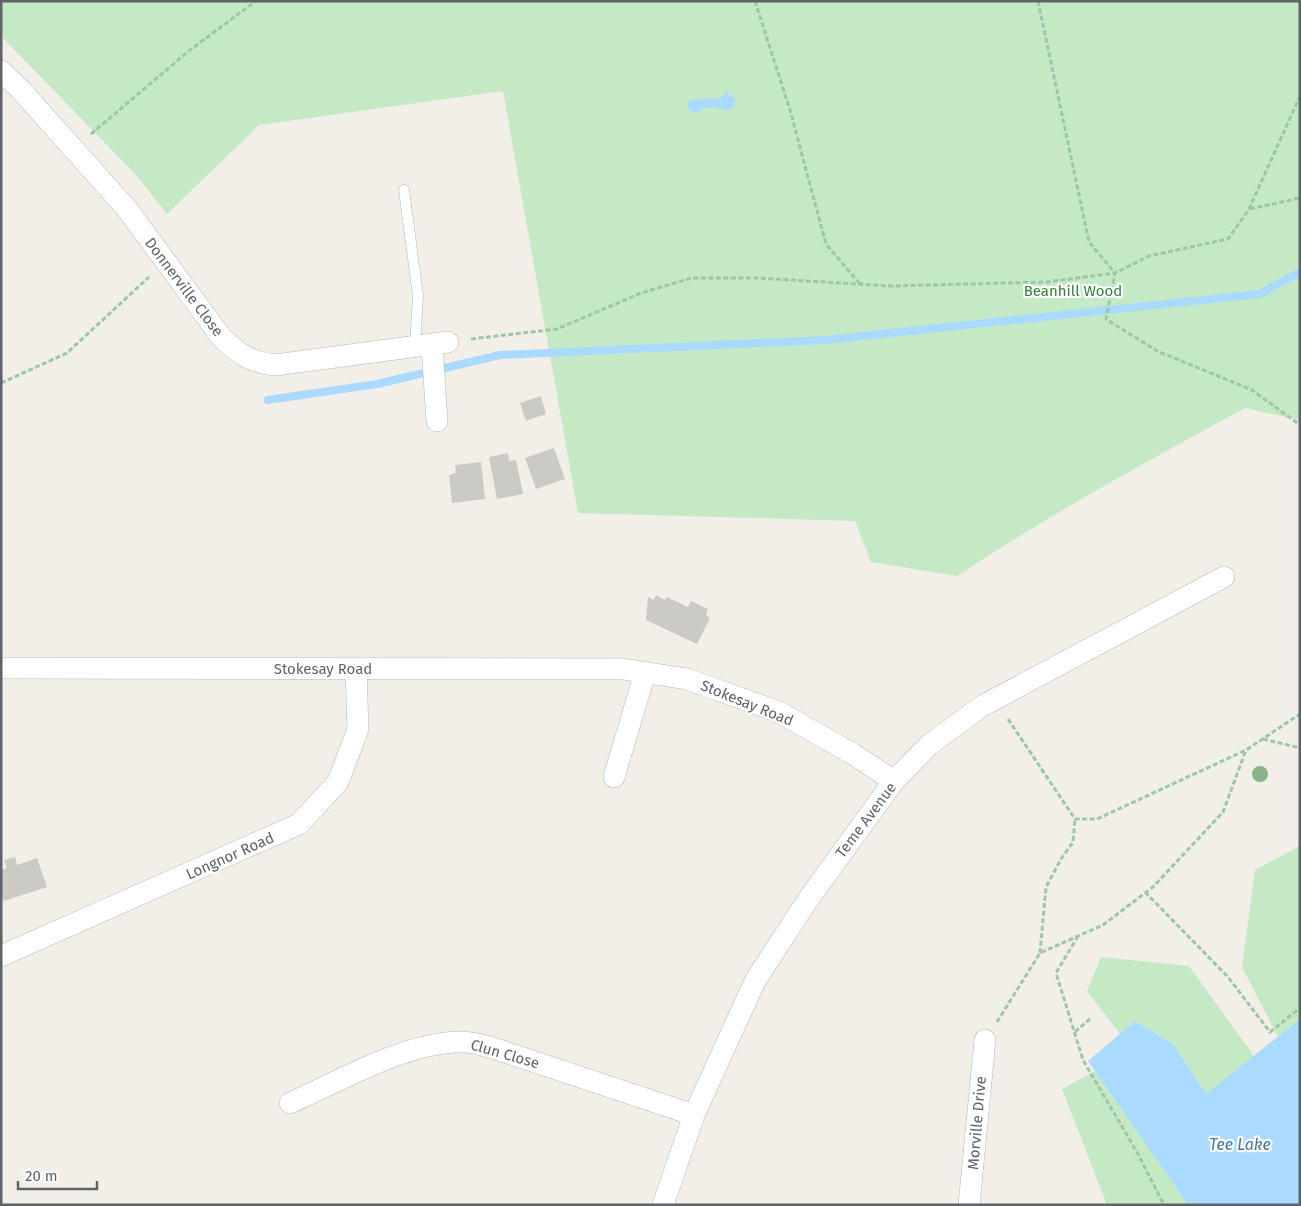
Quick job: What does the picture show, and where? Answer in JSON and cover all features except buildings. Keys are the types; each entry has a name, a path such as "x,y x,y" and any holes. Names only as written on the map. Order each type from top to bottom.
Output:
{"street":[{"name":"Donnerville Close","path":"1,71 127,209 222,338 237,352 255,363 275,366 432,347"},
{"path":"432,347 437,421"},
{"name":"Teme Avenue","path":"664,1205 694,1116 755,981 807,900 894,780 929,745 982,706 1224,577"},
{"name":"Stokesay Road","path":"1,668 623,669 687,679 779,712 853,754 894,780"},
{"name":"Longnor Road","path":"1,956 299,824 338,782 358,729 356,669"},
{"path":"614,777 645,672"},
{"name":"Morville Drive","path":"969,1205 985,1040"},
{"name":"Clun Close","path":"290,1103 386,1060 432,1045 461,1042 490,1047 694,1116"}],"lane":[{"path":"404,190 418,296 432,347"}],"path":[{"path":"74,149 190,50 256,1"},
{"path":"755,1 790,110 826,244 860,284"},
{"path":"1038,1 1089,242 1114,273 1106,319 1157,350 1252,390 1300,425"},
{"path":"432,347 557,329 641,293 692,278 756,278 892,286 1046,282 1114,273 1149,256 1228,239 1249,210 1300,96"},
{"path":"1249,210 1300,198"},
{"path":"1,383 67,353 166,262"},
{"path":"985,1040 1040,953 1046,887 1060,859 1072,842 1075,819 995,700"},
{"path":"1075,819 1097,819 1246,750 1300,714"},
{"path":"1262,739 1300,748"},
{"path":"1040,953 1103,925 1145,892 1223,812 1246,750"},
{"path":"1145,892 1228,977 1270,1032 1300,1008"},
{"path":"1078,936 1056,973 1083,1060 1138,1154 1164,1205"},
{"path":"1075,1032 1092,1017"}],"green space":[{"name":"Beanhill Wood","path":"1,1 1300,1 1300,420 1245,408 1063,510 957,576 871,562 855,521 578,513 503,91 259,125 167,214 137,176 1,36"},
{"path":"1300,846 1300,1019 1278,1037 1242,967 1255,870"},
{"path":"1101,957 1189,966 1254,1056 1206,1095 1173,1044 1135,1021 1120,1034 1087,991"},
{"path":"1095,1071 1188,1205 1107,1205 1062,1089"}],"water":[{"path":"726,92 735,99 734,105 729,110 707,107 696,113 690,111 687,105 689,100 720,98"},
{"name":"Tee Lake","path":"1300,1019 1300,1205 1188,1205 1088,1061 1135,1021 1173,1044 1206,1094"}],"waterway":[{"path":"268,400 377,384 500,355 825,340 1260,294 1300,272"}]}
